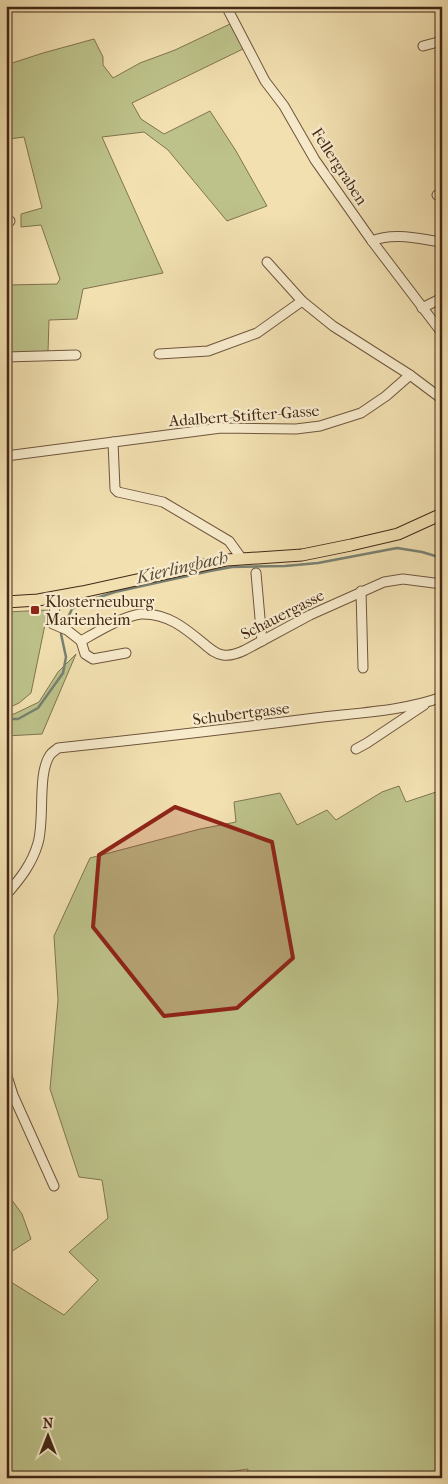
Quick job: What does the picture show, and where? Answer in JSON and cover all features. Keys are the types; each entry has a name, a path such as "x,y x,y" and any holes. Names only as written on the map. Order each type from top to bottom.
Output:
{"main road":[{"path":"6,602 54,598 206,564 302,554 379,539 398,534 442,514"}],"street":[{"name":"Fellergraben","path":"226,6 265,80 284,106 315,160 372,241 442,334"},
{"path":"423,46 442,41"},
{"path":"372,241 382,237 393,236 442,242"},
{"path":"267,262 302,301 333,326 410,375 442,399"},
{"path":"422,308 442,298"},
{"path":"159,354 208,351 257,333 302,301"},
{"path":"6,357 76,355"},
{"name":"Adalbert-Stifter-Gasse","path":"6,456 221,428 296,429 320,426 361,413 386,396 410,375"},
{"path":"112,442 114,489 118,492 163,502 229,541 242,559"},
{"path":"256,573 262,640"},
{"name":"Schauergasse","path":"81,640 108,625 143,614 174,621 211,650 221,655 237,653 310,615 361,591 393,579 416,579 442,584"},
{"path":"361,591 363,668"},
{"path":"54,598 53,624 81,640 85,654 92,659 126,653"},
{"name":"Schubertgasse","path":"6,895 30,866 39,842 45,766 50,754 58,748 176,736 426,703 442,697"},
{"name":"Schubertgasse","path":"356,749 426,703"},
{"path":"6,1073 13,1095 54,1186"}],"highlighted area":[{"path":"175,807 272,842 293,958 237,1008 164,1016 93,927 99,855"}],"green space":[{"path":"230,24 245,48 132,103 141,119 164,134 210,111 236,151 267,206 227,221 168,150 144,132 102,137 163,273 83,289 77,319 49,320 48,352 8,353 6,285 57,284 60,279 41,225 21,227 21,214 42,208 24,137 9,139 6,142 6,65 94,39 103,57 103,65 113,78 140,63 175,50"},
{"path":"48,610 31,693 19,703 6,709 6,612"},
{"path":"76,654 42,734 6,736 6,714 14,714 39,702 58,672"},
{"path":"399,786 406,802 442,790 442,1478 217,1478 238,1473 247,1475 248,1469 188,1478 6,1478 6,1279 64,1315 98,1280 69,1252 108,1218 102,1180 79,1177 50,1089 58,1000 54,936 90,858 200,829 236,822 234,802 280,793 297,825 327,810 336,820 382,792"},
{"path":"6,1192 22,1214 31,1239 6,1255"}],"waterway":[{"name":"Kierlingbach","path":"64,626 72,609 84,602 115,592 232,567 318,563 397,548 422,552 442,558"},
{"name":"Kierlingbach","path":"6,719 18,719 38,708 63,673 66,657 62,631"}],"place":[{"name":"Klosterneuburg Marienheim","path":"35,610"}]}
